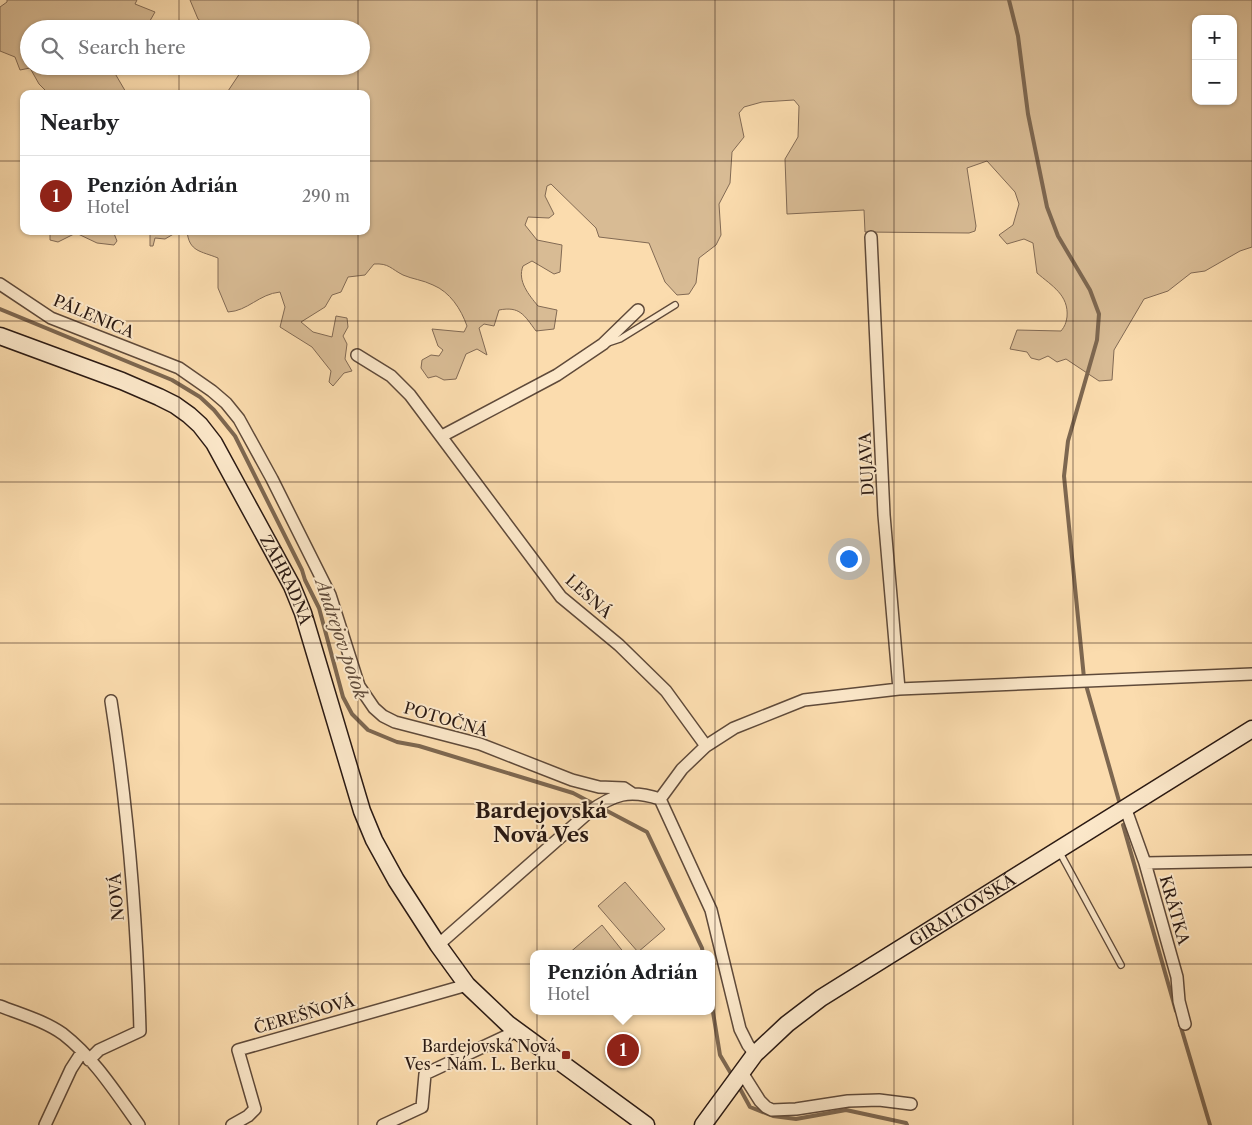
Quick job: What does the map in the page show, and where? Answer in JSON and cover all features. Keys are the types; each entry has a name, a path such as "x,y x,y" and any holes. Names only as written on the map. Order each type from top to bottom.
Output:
{"street":[{"name":"DUJAVA","path":"871,237 884,515 899,689"},
{"name":"PÁLENICA","path":"0,284 51,318 179,368"},
{"path":"442,436 557,375 604,344 638,310"},
{"name":"ZÁHRADNÁ","path":"0,336 122,381 159,397 176,405 200,425 214,443 292,586 303,613 362,811 374,840 396,880 466,985 491,1010 646,1125"},
{"name":"LESNÁ","path":"357,355 391,376 410,394 561,597 619,644 666,691 706,746"},
{"name":"POTOČNÁ","path":"179,368 212,390 226,402 239,419 280,495 330,596 359,686 374,708 383,716 395,722 480,744 572,780 599,787 624,788 633,794 642,794 660,799"},
{"path":"755,1054 740,1029 711,910 660,799 682,769 706,746 734,728 804,700 899,689 1252,674"},
{"name":"NOVÁ","path":"86,1056 140,1031 133,902 122,767 111,701"},
{"name":"GIRALTOVSKÁ","path":"709,1123 721,1099 755,1054 787,1024 840,985 1252,729"},
{"path":"438,945 590,812 608,799 633,794"},
{"name":"KRÁTKA","path":"1125,807 1145,863 1177,977 1179,1001 1185,1024"},
{"path":"1145,863 1252,862"},
{"name":"ČEREŠŇOVÁ","path":"232,1125 248,1116 255,1109 238,1050 466,985"},
{"path":"0,1006 47,1025 62,1034 86,1056 113,1088 138,1125"},
{"path":"383,1125 422,1107 425,1074 517,1031"},
{"path":"45,1125 71,1070 86,1056"},
{"path":"741,1071 760,1101 772,1110 796,1109 856,1100 879,1100 911,1104"}],"lane":[{"path":"604,344 620,340 674,305"},
{"path":"1058,849 1121,965"}],"shaded area":[{"path":"7,0 137,0 135,4 155,12 150,20 20,20 20,70 15,57 0,51 0,7"},
{"path":"190,0 1252,0 1252,247 1240,251 1205,271 1191,273 1168,291 1144,299 1114,350 1112,380 1099,381 1066,359 1057,362 1048,356 1039,360 1031,358 1027,352 1010,349 1017,330 1061,331 1066,321 1067,309 1062,297 1054,287 1037,273 1033,243 1024,239 1007,244 999,235 1013,225 1019,204 1015,192 987,161 967,168 976,226 975,231 969,233 865,232 864,210 787,214 785,159 798,137 799,106 794,100 762,102 744,107 739,113 744,137 732,152 730,183 719,204 721,235 716,245 699,258 696,283 689,294 677,295 665,282 649,243 599,237 596,228 551,184 547,186 545,196 554,214 549,218 528,217 525,225 537,240 562,245 560,272 554,274 532,261 523,266 522,277 525,288 538,306 557,310 554,329 536,331 521,313 512,309 499,310 494,326 484,324 479,328 487,355 477,349 466,354 456,379 444,380 436,376 428,378 421,368 422,360 431,355 439,356 443,350 438,346 432,329 464,332 467,326 465,320 450,297 439,288 403,275 387,265 374,264 365,275 348,277 341,292 332,295 325,307 301,322 313,332 332,337 336,316 347,318 348,327 343,336 347,344 345,359 352,371 344,373 333,386 329,382 331,371 312,347 280,327 285,307 280,292 266,296 242,309 228,312 218,288 218,258 193,247 188,235 370,235 370,90 229,90 239,75 370,75 370,20 199,20"},
{"path":"34,75 116,75 125,90 45,90"},
{"path":"50,235 72,235 58,242 50,240"},
{"path":"80,235 115,235 117,241 114,245 97,243"},
{"path":"150,235 172,235 165,239 155,238 153,246 150,246"},
{"path":"625,882 665,929 640,950 636,950 598,906"},
{"path":"602,925 622,950 573,950"}],"waterway":[{"path":"1009,0 1018,36 1028,114 1047,207 1058,236 1090,290 1099,314 1097,340 1068,441 1064,476 1084,678 1119,801"},
{"name":"Andrejov potok","path":"0,309 172,380 200,397 214,410 235,436 302,570 319,608 343,697 352,714 368,730 397,742 419,746 573,793 647,832 702,950"},
{"path":"1123,825 1176,1011"},
{"name":"Andrejov potok","path":"713,1015 720,1055 733,1077"},
{"path":"1180,1024 1210,1125"},
{"name":"Andrejov potok","path":"738,1085 750,1107 773,1116 796,1119 846,1110 906,1123 907,1125"}],"place":[{"name":"Penzión Adrián","path":"623,1050"},
{"name":"Bardejovská Nová Ves - Nám. L. Berku","path":"566,1055"}],"district":[{"name":"Bardejovská Nová Ves","path":"541,823"}]}
